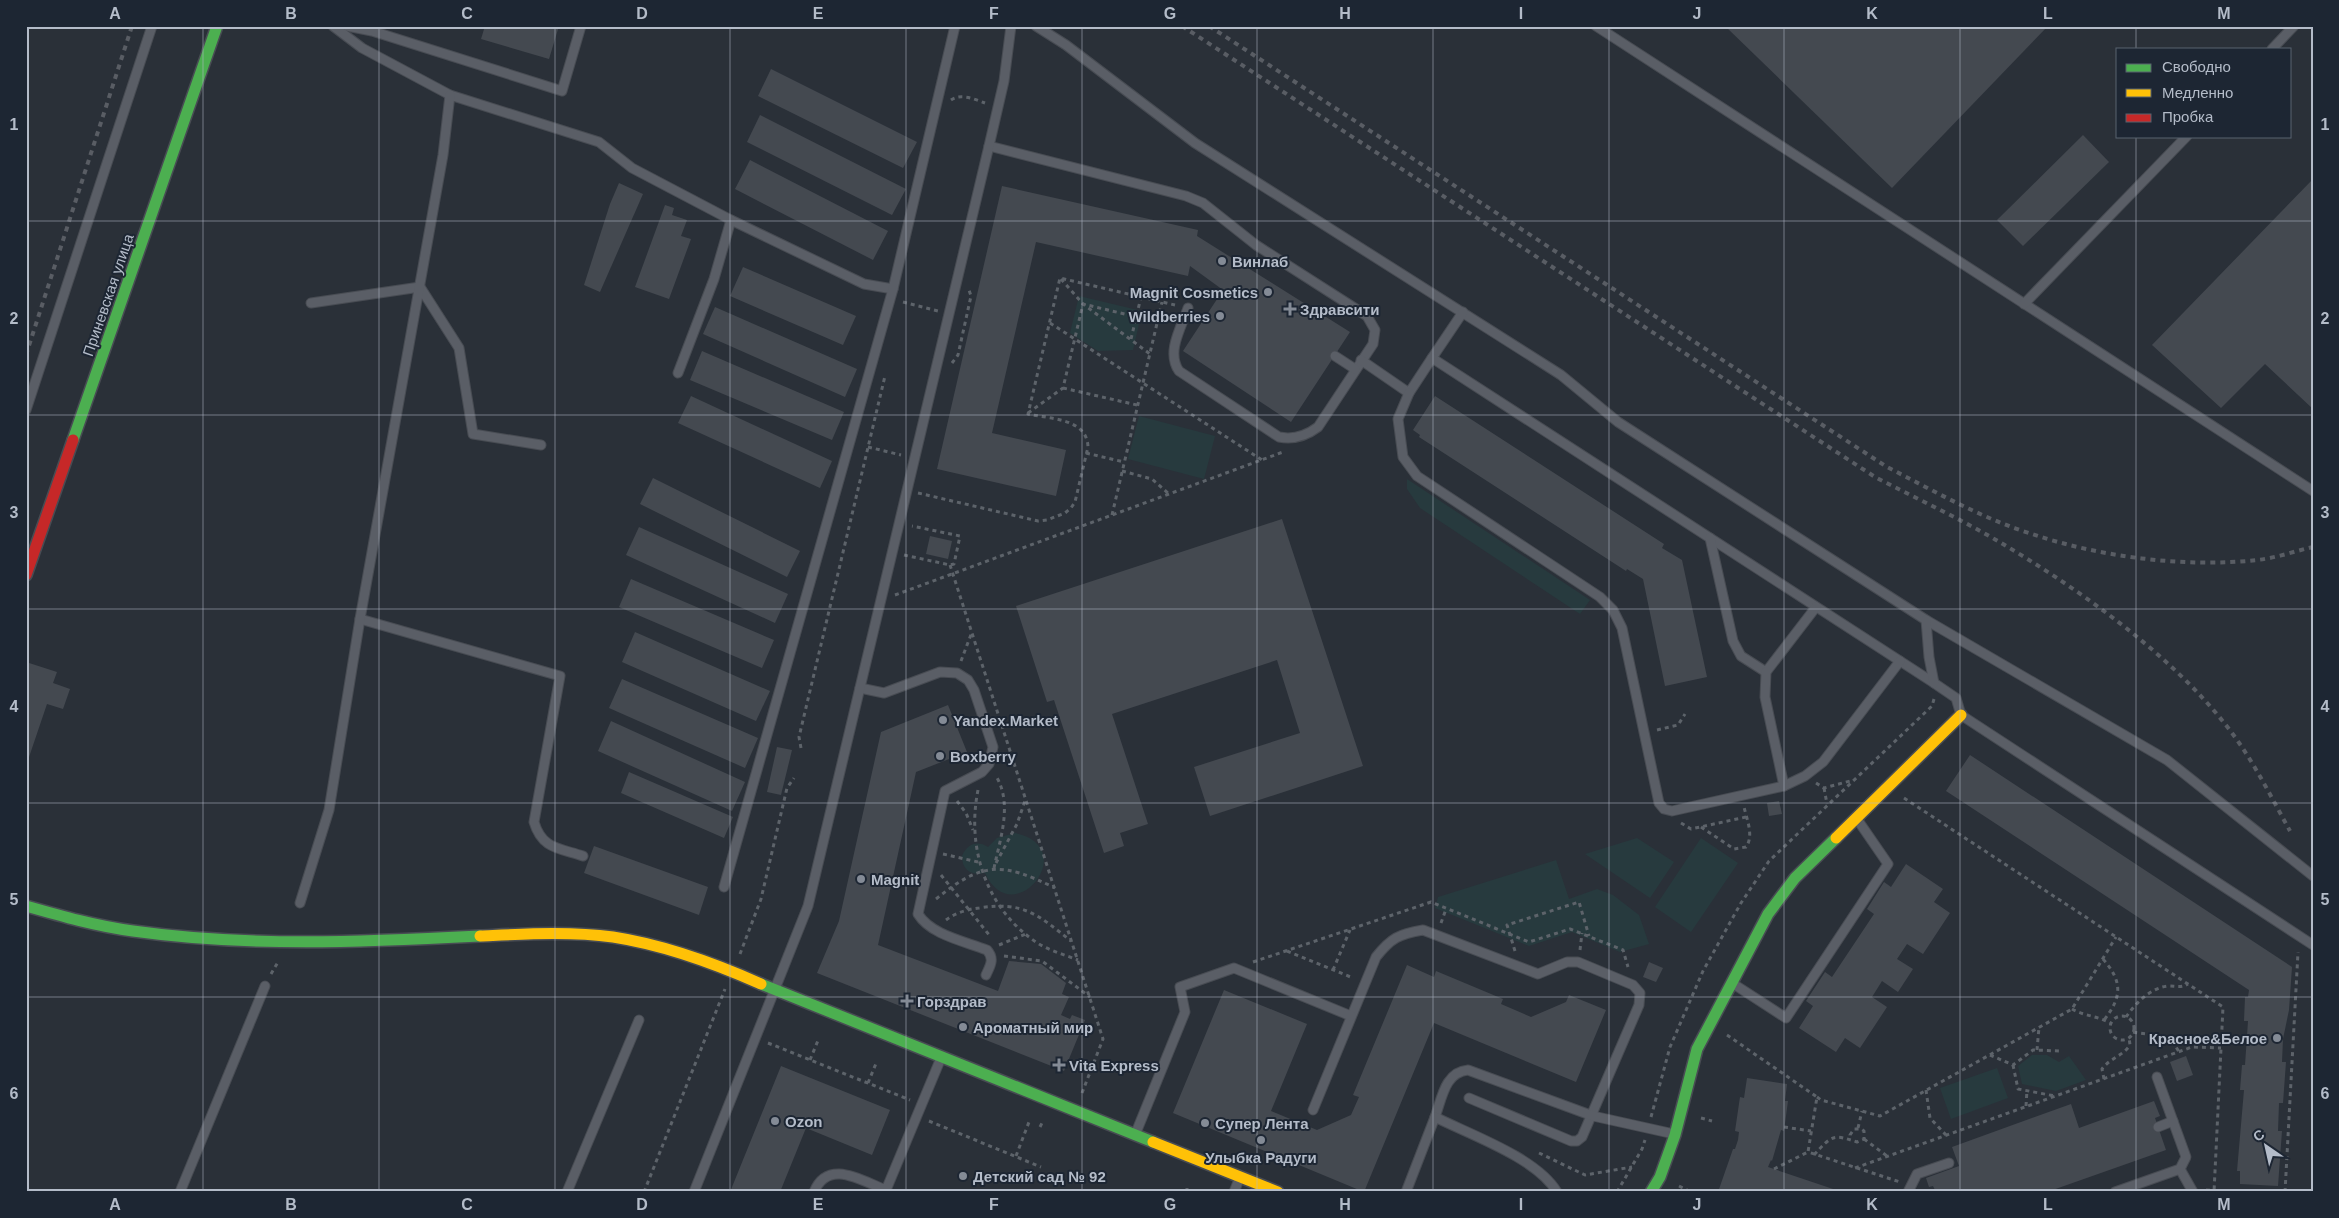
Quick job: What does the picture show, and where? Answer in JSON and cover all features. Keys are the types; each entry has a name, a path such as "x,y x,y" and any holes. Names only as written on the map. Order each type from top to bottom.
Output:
{"street":[{"name":"Приневская улица","path":"27,571 218,26"},
{"path":"1651,1192 1660,1177 1674,1135 1697,1049 1768,914 1795,878 1961,716"},
{"path":"26,906 113,929 201,940 286,942 552,934 612,937 670,948 710,962 941,1058 1278,1192"}],"lane":[{"path":"26,410 152,26"},
{"path":"333,26 362,48 450,95 599,142 632,168 731,220 864,284 893,290"},
{"path":"346,26 372,31 562,91 582,26"},
{"path":"724,887 893,290 955,26"},
{"path":"694,1192 808,906 1004,81 1011,26"},
{"path":"1036,26 1066,45 1195,143 1561,375 1618,422 1926,620 2166,760 2313,876"},
{"path":"1596,26 2313,491"},
{"path":"2273,48 2294,26"},
{"path":"300,903 329,810 360,620 443,155 450,95"},
{"path":"2024,304 2185,138"},
{"path":"989,146 1186,196 1203,203 1256,245 1367,316 1375,330 1373,344 1318,427 1310,433 1291,440 1279,437 1178,371 1172,362 1172,351 1188,308"},
{"path":"678,373 714,279 731,220"},
{"path":"311,303 420,287"},
{"path":"420,287 459,348 473,434 541,445"},
{"path":"1463,312 1409,393 1398,420 1403,457 1417,476 1600,597 1614,610 1622,628 1659,803 1664,809 1672,811 1784,786 1804,776 1823,762 1900,661"},
{"path":"1335,356 1356,369"},
{"path":"1432,358 1934,683 1956,698 1961,716 2313,945"},
{"path":"1361,360 1409,393"},
{"path":"1710,538 1733,641 1741,656 1766,672"},
{"path":"1784,786 1765,697 1766,672 1816,607"},
{"path":"360,620 560,676 534,822 538,835 547,845 582,856"},
{"path":"1926,620 1929,657 1934,683"},
{"path":"860,688 884,693 940,672 957,673 968,680 974,690 993,747 989,764 982,772 945,791 929,855 918,914 924,923 934,930 987,950 991,955 992,961 986,975"},
{"path":"1732,983 1786,1018 1888,864 1857,818"},
{"path":"1313,1110 1376,957 1388,942 1403,934 1423,930 1538,974 1567,962 1578,962 1633,985 1640,993 1639,1005 1593,1116 1582,1137 1577,1141 1571,1141 1468,1098"},
{"path":"1135,1135 1185,1012 1180,986 1234,968 1351,1016"},
{"path":"180,1192 265,986"},
{"path":"567,1192 639,1020"},
{"path":"814,1192 818,1182 827,1175 840,1173 886,1190 941,1058"},
{"path":"1406,1192 1450,1078 1457,1071 1468,1070 1593,1116 1674,1135"},
{"path":"2118,1191 2180,1169 2186,1158 2157,1077"},
{"path":"1435,1117 1531,1165 1552,1184 1557,1192"},
{"path":"2158,1127 2173,1121"},
{"path":"1909,1189 1917,1174 1949,1163"},
{"path":"2180,1169 2192,1190"},
{"path":"1234,1192 1240,1176"}],"path":[{"path":"949,105 957,96 998,106"},
{"path":"1060,278 1188,308"},
{"path":"1060,278 1083,304 1150,354"},
{"path":"1028,414 1060,278"},
{"path":"900,312 904,293"},
{"path":"1131,339 1141,297"},
{"path":"902,302 948,313"},
{"path":"1111,515 1162,302"},
{"path":"1083,304 1136,317"},
{"path":"1028,414 1062,388 1083,304"},
{"path":"1050,323 1262,460"},
{"path":"801,748 799,737 886,370"},
{"path":"1062,388 1138,406"},
{"path":"906,490 1038,521 1047,520 1071,508 1075,502 1088,438 1083,429 1074,424 1028,414"},
{"path":"868,446 913,458"},
{"path":"880,600 1288,450"},
{"path":"1086,453 1124,462"},
{"path":"1122,471 1152,478 1169,494"},
{"path":"898,523 960,536 954,564 950,566"},
{"path":"891,552 950,566"},
{"path":"950,566 973,631 1104,1039 1080,1098"},
{"path":"957,673 973,631"},
{"path":"1644,732 1678,725 1685,714"},
{"path":"989,764 1001,784 1004,798 1004,819 994,868"},
{"path":"982,772 975,804 974,831 978,862 999,905 1026,934 1054,951 1078,960"},
{"path":"1804,776 1824,788 1852,781"},
{"path":"738,958 761,899 787,788 794,778"},
{"path":"1824,788 1827,805"},
{"path":"945,791 953,797 966,813 974,831"},
{"path":"1701,827 1734,849 1740,850 1750,842 1741,795"},
{"path":"1898,795 2223,1007 2214,1191"},
{"path":"994,868 1017,824 1026,798"},
{"path":"1672,811 1676,819 1691,829 1746,817"},
{"path":"929,855 978,862"},
{"path":"929,855 950,887 1008,957"},
{"path":"918,914 950,887 982,871 994,868 1008,869 1055,888"},
{"path":"1520,968 1506,925 1579,902 1590,936"},
{"path":"934,930 950,917 968,909 999,905 1022,908 1043,919 1073,942"},
{"path":"1333,970 1350,930"},
{"path":"987,950 1026,934"},
{"path":"2285,1192 2299,936"},
{"path":"1710,1024 1816,1097 1880,1116 2072,1009 2116,937"},
{"path":"987,950 1008,957 1042,961 1090,997"},
{"path":"1286,951 1365,982"},
{"path":"265,986 281,955"},
{"path":"2103,959 2114,972 2119,989 2115,1006 2104,1020"},
{"path":"644,1192 727,984"},
{"path":"2126,1017 2136,1002 2150,992 2167,986 2182,987 2189,984"},
{"path":"2072,1009 2080,1014 2104,1020 2110,1024"},
{"path":"2126,1017 2114,1018 2110,1024 2110,1030 2112,1036 2124,1040 2130,1037"},
{"path":"2104,1079 2102,1069 2107,1063 2126,1052 2130,1045 2130,1037 2134,1026 2126,1017"},
{"path":"2037,1050 2039,1027"},
{"path":"2133,1032 2155,1033 2169,1038 2179,1052"},
{"path":"755,1038 922,1105"},
{"path":"810,1060 819,1038"},
{"path":"1855,1168 2192,1047 2221,1048"},
{"path":"2013,1065 2033,1050 2060,1051"},
{"path":"1989,1055 2013,1065"},
{"path":"868,1083 877,1061"},
{"path":"2013,1065 2018,1089 2056,1096"},
{"path":"1926,1090 1930,1118 1946,1135"},
{"path":"2026,1106 2027,1090"},
{"path":"1808,1152 1816,1097"},
{"path":"1851,1138 1852,1132 1858,1128 1862,1111"},
{"path":"917,1116 1041,1167"},
{"path":"1016,1156 1030,1122"},
{"path":"1784,1128 1811,1131"},
{"path":"1858,1128 1864,1132 1864,1139 1870,1146 1888,1156"},
{"path":"1814,1155 1829,1138 1836,1136 1851,1138 1857,1142 1864,1139"},
{"path":"1534,1150 1585,1175 1632,1167"},
{"path":"1808,1152 1909,1189"},
{"path":"1774,1169 1808,1152"},
{"path":"1187,1186 1187,1192"},
{"path":"2192,1190 2243,1192"}],"green space":[{"path":"1079,296 1142,311 1133,350 1098,351 1070,333"},
{"path":"1139,416 1215,436 1204,479 1128,459"},
{"path":"1407,479 1590,600 1580,614 1420,508 1407,489"},
{"path":"1015,833 1034,841 1043,854 1043,868 1036,881 1025,891 1011,894 997,889 985,873 976,874 968,871 962,861 962,856 973,844 988,847 997,838"},
{"path":"1637,838 1674,862 1650,898 1585,854"},
{"path":"1701,838 1738,863 1691,932 1655,907"},
{"path":"1556,860 1569,899 1597,889 1613,895 1639,915 1649,944 1620,952 1572,932 1529,946 1435,908 1438,897"},
{"path":"2032,1055 2047,1055 2059,1062 2069,1056 2086,1080 2056,1091 2022,1084 2018,1066"},
{"path":"1997,1068 2008,1098 1951,1119 1940,1088"}],"building":[{"path":"485,26 559,26 549,59 481,39"},
{"path":"1725,26 2048,26 1892,188"},
{"path":"771,69 917,142 903,168 758,96"},
{"path":"760,115 906,189 892,215 747,142"},
{"path":"2083,135 2109,162 2023,246 1997,220"},
{"path":"750,160 888,231 873,260 735,189"},
{"path":"2313,179 2313,409 2265,364 2221,408 2152,345"},
{"path":"619,183 643,194 600,292 584,285 610,204"},
{"path":"1002,186 1198,230 1197,236 1350,332 1291,422 1183,351 1223,290 1190,266 1188,276 1036,242 992,433 1066,450 1056,496 937,469"},
{"path":"665,205 674,208 672,215 687,220 681,236 691,239 669,299 635,287"},
{"path":"743,267 856,316 843,345 730,296"},
{"path":"715,307 857,369 845,397 703,334"},
{"path":"702,351 844,412 832,440 690,380"},
{"path":"691,396 832,461 820,488 678,423"},
{"path":"1435,396 1664,544 1662,548 1682,560 1707,677 1665,686 1643,579 1627,569 1626,571 1419,437 1420,435 1413,430"},
{"path":"653,478 800,551 787,577 640,504"},
{"path":"1282,519 1363,766 1210,816 1194,767 1300,733 1277,660 1112,714 1148,824 1120,833 1124,846 1104,853 1054,700 1047,702 1016,606"},
{"path":"639,527 788,594 775,623 626,555"},
{"path":"930,536 952,541 948,559 926,554"},
{"path":"631,579 774,640 762,668 619,607"},
{"path":"635,632 770,691 756,721 622,662"},
{"path":"26,662 57,672 53,683 70,689 63,709 47,704 27,763"},
{"path":"622,679 758,738 745,768 609,708"},
{"path":"948,705 967,752 916,772 878,945 998,991 1009,961 1041,964 1066,983 1062,994 1069,997 1061,1015 1070,1019 1072,1015 1085,1020 1064,1071 817,973 839,921 881,732"},
{"path":"611,721 745,782 732,811 598,751"},
{"path":"777,747 792,750 781,795 767,792"},
{"path":"1970,755 2292,967 2289,1010 2283,1039 2282,1062 2286,1062 2283,1103 2279,1103 2278,1131 2282,1131 2278,1186 2240,1184 2240,1171 2237,1171 2244,1090 2240,1090 2242,1065 2245,1065 2248,1021 2244,1021 2245,997 2248,997 2249,990 1946,791"},
{"path":"629,772 733,817 724,838 621,793"},
{"path":"1779,801 1782,814 1769,816 1767,803"},
{"path":"594,846 708,887 699,915 584,873"},
{"path":"1906,864 1943,889 1934,902 1950,913 1923,954 1907,944 1897,959 1913,969 1898,992 1882,981 1872,997 1887,1007 1860,1048 1845,1038 1836,1052 1799,1028 1813,1006 1806,1001 1825,972 1832,977 1874,914 1867,909 1884,882 1891,887"},
{"path":"1649,962 1663,968 1656,982 1643,977"},
{"path":"1407,965 1434,977 1436,971 1503,999 1501,1004 1531,1017 1566,1002 1569,995 1606,1010 1576,1082 1434,1023 1364,1192 1173,1113 1224,990 1307,1024 1271,1111 1317,1130 1351,1115 1359,1097 1353,1095"},
{"path":"2186,1056 2193,1075 2177,1081 2170,1062"},
{"path":"781,1066 890,1110 872,1155 806,1128 780,1192 730,1192"},
{"path":"1747,1078 1787,1084 1785,1101 1788,1101 1784,1131 1781,1130 1772,1161 1768,1167 1842,1192 1718,1192 1738,1140 1739,1132 1735,1131 1740,1097 1744,1098"},
{"path":"2154,1101 2160,1116 2155,1118 2166,1150 2047,1192 1936,1192 1933,1186 1929,1187 1926,1178 1959,1166 1952,1147 2071,1104 2079,1128"}],"railway":[{"path":"26,355 132,26"},
{"path":"1182,26 1875,477 1996,540 2088,600 2149,647 2177,672 2225,724 2260,776 2290,831"},
{"path":"1209,26 1887,467 1976,512 2013,528 2058,542 2143,559 2201,563 2230,562 2264,559 2313,547"}],"traffic: fast":[{"path":"73,440 217,26"},
{"path":"1651,1192 1660,1177 1675,1135 1697,1049 1768,914 1795,878 1836,838"},
{"path":"26,906 119,929 219,939 306,942 480,936"},
{"path":"761,984 1153,1142"}],"traffic: slow":[{"path":"1836,838 1961,715"},
{"path":"480,936 563,934 596,935 632,940 689,956 761,984"},
{"path":"1153,1142 1278,1192"}],"traffic: jam":[{"path":"26,575 73,440"}],"place":[{"name":"Винлаб","path":"1222,261"},
{"name":"Magnit Cosmetics","path":"1268,292"},
{"name":"Здравсити","path":"1290,309"},
{"name":"Wildberries","path":"1220,316"},
{"name":"Yandex.Market","path":"943,720"},
{"name":"Boxberry","path":"940,756"},
{"name":"Magnit","path":"861,879"},
{"name":"Горздрав","path":"907,1001"},
{"name":"Ароматный мир","path":"963,1027"},
{"name":"Красное&Белое","path":"2277,1038"},
{"name":"Vita Express","path":"1059,1065"},
{"name":"Ozon","path":"775,1121"},
{"name":"Супер Лента","path":"1205,1123"},
{"name":"Улыбка Радуги","path":"1261,1140"},
{"name":"Детский сад № 92","path":"963,1176"}]}
